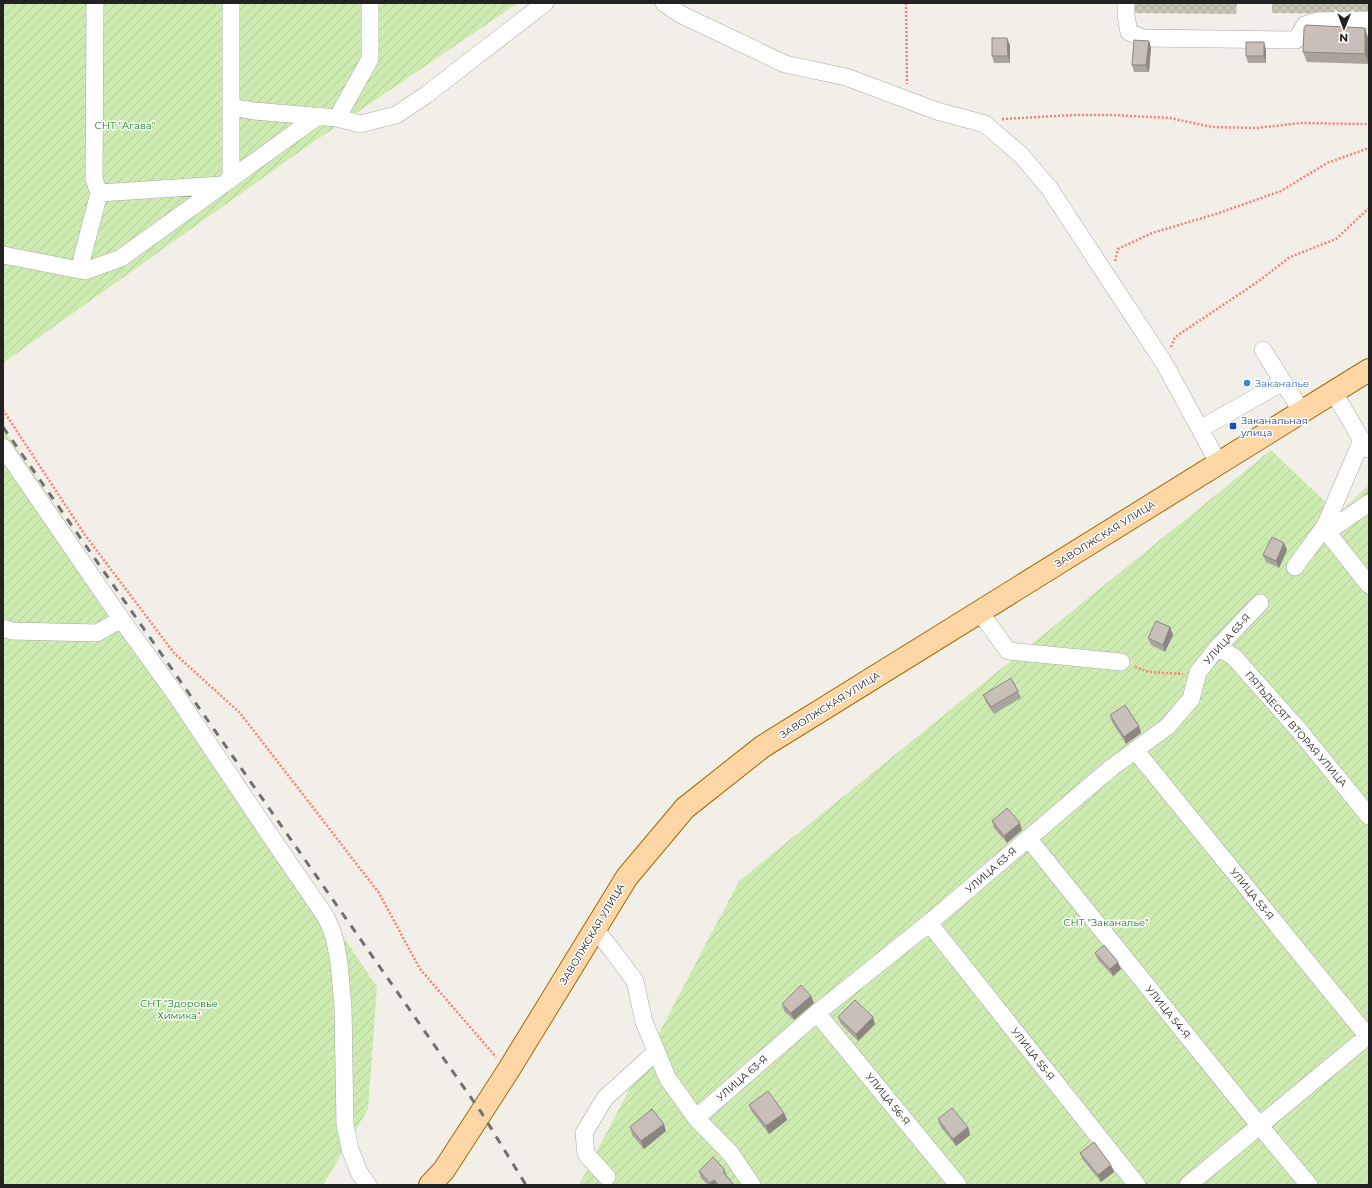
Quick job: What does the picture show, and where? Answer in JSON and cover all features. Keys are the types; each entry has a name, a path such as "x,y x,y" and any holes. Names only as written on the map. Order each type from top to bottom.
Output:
{"main road":[{"name":"ЗАВОЛЖСКАЯ УЛИЦА","path":"437,1180 508,1071 627,877 684,808 762,747 1220,464 1369,370"}],"street":[{"path":"79,270 99,193 94,179 95,3"},
{"path":"227,182 231,107 231,3"},
{"path":"337,118 370,59 370,3"},
{"path":"231,107 254,111 337,118 360,124 396,115 426,95 545,3"},
{"path":"664,3 680,14 784,64 846,77 937,112 984,124 1021,155 1049,188 1164,363 1220,464"},
{"path":"1126,3 1126,16 1129,32 1143,38 1296,40 1305,25 1317,21 1369,20"},
{"path":"3,255 85,271 121,258 318,116"},
{"path":"99,193 227,182"},
{"path":"1263,350 1302,412"},
{"path":"1200,429 1283,382"},
{"path":"1295,566 1326,529 1365,446 1334,393"},
{"path":"3,447 121,619 176,695 326,918 334,936 339,962 343,1007 345,1124 350,1149 359,1172 368,1185"},
{"path":"1326,529 1369,503"},
{"path":"1326,529 1369,585"},
{"name":"УЛИЦА 63-Я","path":"696,1118 817,1013 929,923 1111,768 1168,726 1191,699 1198,672 1218,647 1260,603"},
{"path":"980,612 1008,651 1121,662"},
{"path":"3,628 12,631 97,633 121,619"},
{"name":"ПЯТЬДЕСЯТ ВТОРАЯ УЛИЦА","path":"1218,647 1234,657 1297,728 1369,816"},
{"name":"УЛИЦА 53-Я","path":"1135,750 1368,1037"},
{"name":"УЛИЦА 54-Я","path":"1028,838 1309,1185"},
{"name":"УЛИЦА 55-Я","path":"929,923 1137,1185"},
{"path":"595,930 635,981 644,1022 668,1078 696,1118 730,1154 752,1185"},
{"name":"УЛИЦА 56-Я","path":"817,1013 958,1185"},
{"path":"1188,1185 1259,1125 1368,1037"},
{"path":"607,1177 586,1154 584,1133 605,1098 656,1052"}],"path":[{"path":"906,3 907,100"},
{"path":"984,124 990,120 1073,115 1170,118 1212,127 1256,128 1300,123 1369,124"},
{"path":"1111,281 1118,249 1152,233 1219,213 1281,191 1327,162 1369,148"},
{"path":"1164,363 1175,337 1256,283 1290,257 1336,239 1369,208"},
{"path":"3,410 85,535 174,653 240,713 379,893 420,968 508,1071"},
{"path":"1121,662 1149,672 1197,675"}],"shaded area":[{"path":"1132,3 1237,3 1236,14 1132,13"},
{"path":"1272,3 1369,3 1369,14 1272,13"}],"green space":[{"name":"СНТ \"Агава\"","path":"3,3 518,3 312,143 3,363"},
{"name":"СНТ \"Здоровье Химика\"","path":"3,428 377,987 368,1109 323,1185 3,1185"},
{"name":"СНТ \"Заканалье\"","path":"1271,450 1338,514 1369,485 1369,1185 579,1185 739,881"}],"building":[{"path":"1306,25 1365,28 1365,54 1303,52 1304,28"},
{"path":"992,38 1007,38 1008,56 992,56"},
{"path":"1134,40 1149,41 1146,65 1132,65"},
{"path":"1246,42 1264,42 1264,56 1246,56"},
{"path":"1272,537 1284,543 1276,561 1263,555"},
{"path":"1156,621 1170,627 1163,645 1148,638"},
{"path":"1011,678 1018,691 991,707 983,695"},
{"path":"1125,705 1139,726 1124,737 1110,715"},
{"path":"1007,808 1020,823 1004,836 992,821"},
{"path":"1104,945 1118,962 1110,969 1095,953"},
{"path":"801,985 811,996 791,1013 782,1004"},
{"path":"855,1000 873,1017 856,1034 838,1017"},
{"path":"768,1091 784,1113 766,1126 749,1105"},
{"path":"952,1108 968,1127 953,1139 938,1119"},
{"path":"652,1109 664,1124 641,1141 630,1127"},
{"path":"1094,1142 1111,1165 1098,1175 1080,1153"},
{"path":"713,1157 725,1170 723,1172 734,1185 719,1185 714,1180 710,1183 699,1171"}],"railway":[{"path":"3,427 481,1112 526,1185"}],"place":[{"name":"Заканалье","path":"1247,383"},
{"name":"Заканальная улица","path":"1233,426"}]}
